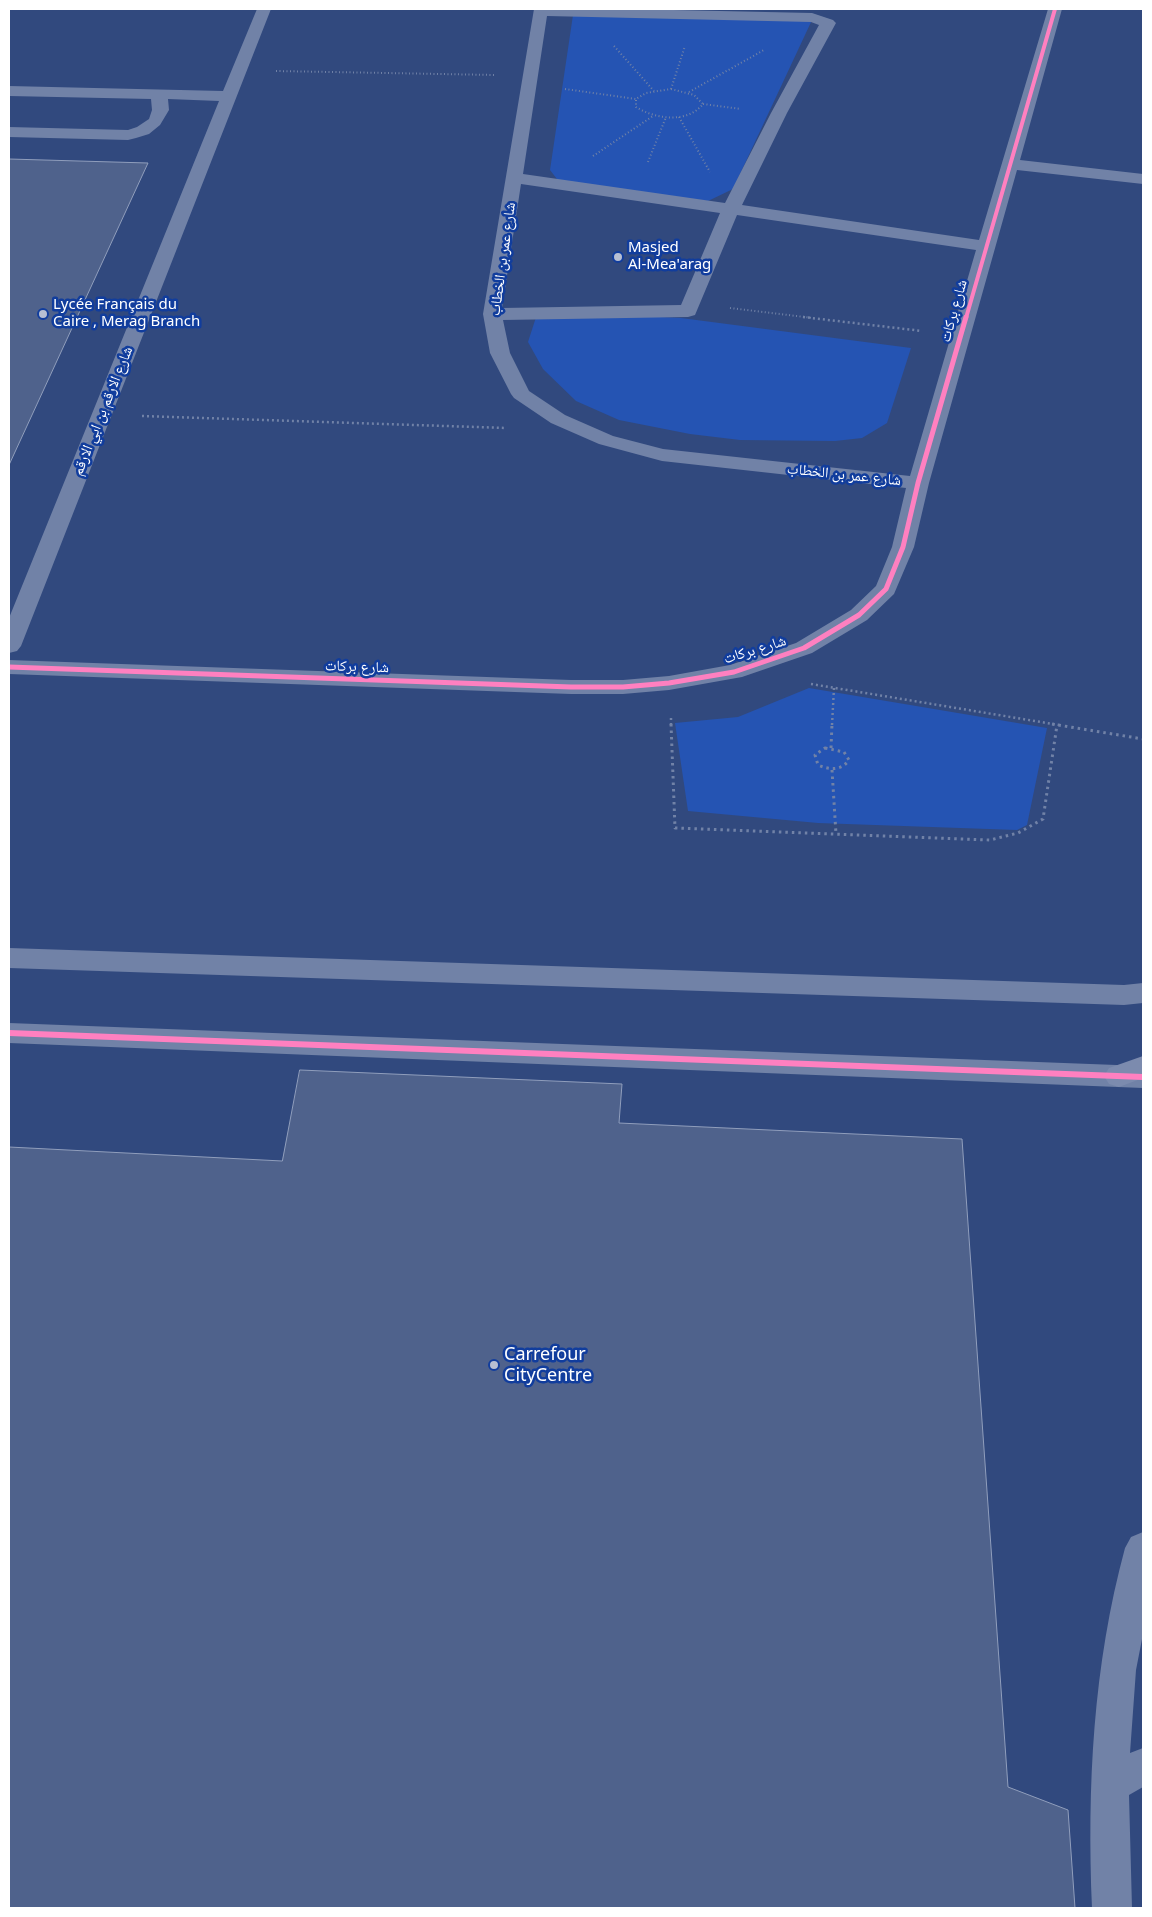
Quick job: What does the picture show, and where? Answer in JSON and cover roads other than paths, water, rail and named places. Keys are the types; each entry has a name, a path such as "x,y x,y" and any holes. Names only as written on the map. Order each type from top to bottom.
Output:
{"street":[{"name":"شارع الارقم بن ابي الارقم","path":"9,646 264,9"},
{"name":"شارع بركات","path":"9,667 622,687 669,683 734,672 804,648 860,615 886,589 903,547 918,483 1055,9"},
{"path":"492,314 688,312 731,209 779,113 828,23 820,19 583,13 541,10"},
{"name":"شارع عمر بن الخطاب","path":"541,10 492,314 500,354 520,394 558,419 606,440 662,455 918,483"},
{"path":"9,91 229,96"},
{"path":"9,132 138,134 152,124 161,114 163,104 158,94"},
{"path":"1010,164 1143,179"},
{"path":"514,178 986,246"},
{"path":"9,958 1114,994 1143,993"},
{"path":"9,1033 1135,1073"},
{"path":"1112,1908 1109,1785 1118,1670 1143,1548"},
{"path":"1109,1785 1143,1767"}],"place":[{"name":"Masjed Al-Mea'arag","path":"618,257"},
{"name":"Lycée Français du Caire , Merag Branch","path":"43,314"},
{"name":"Carrefour CityCentre","path":"494,1365"}]}
